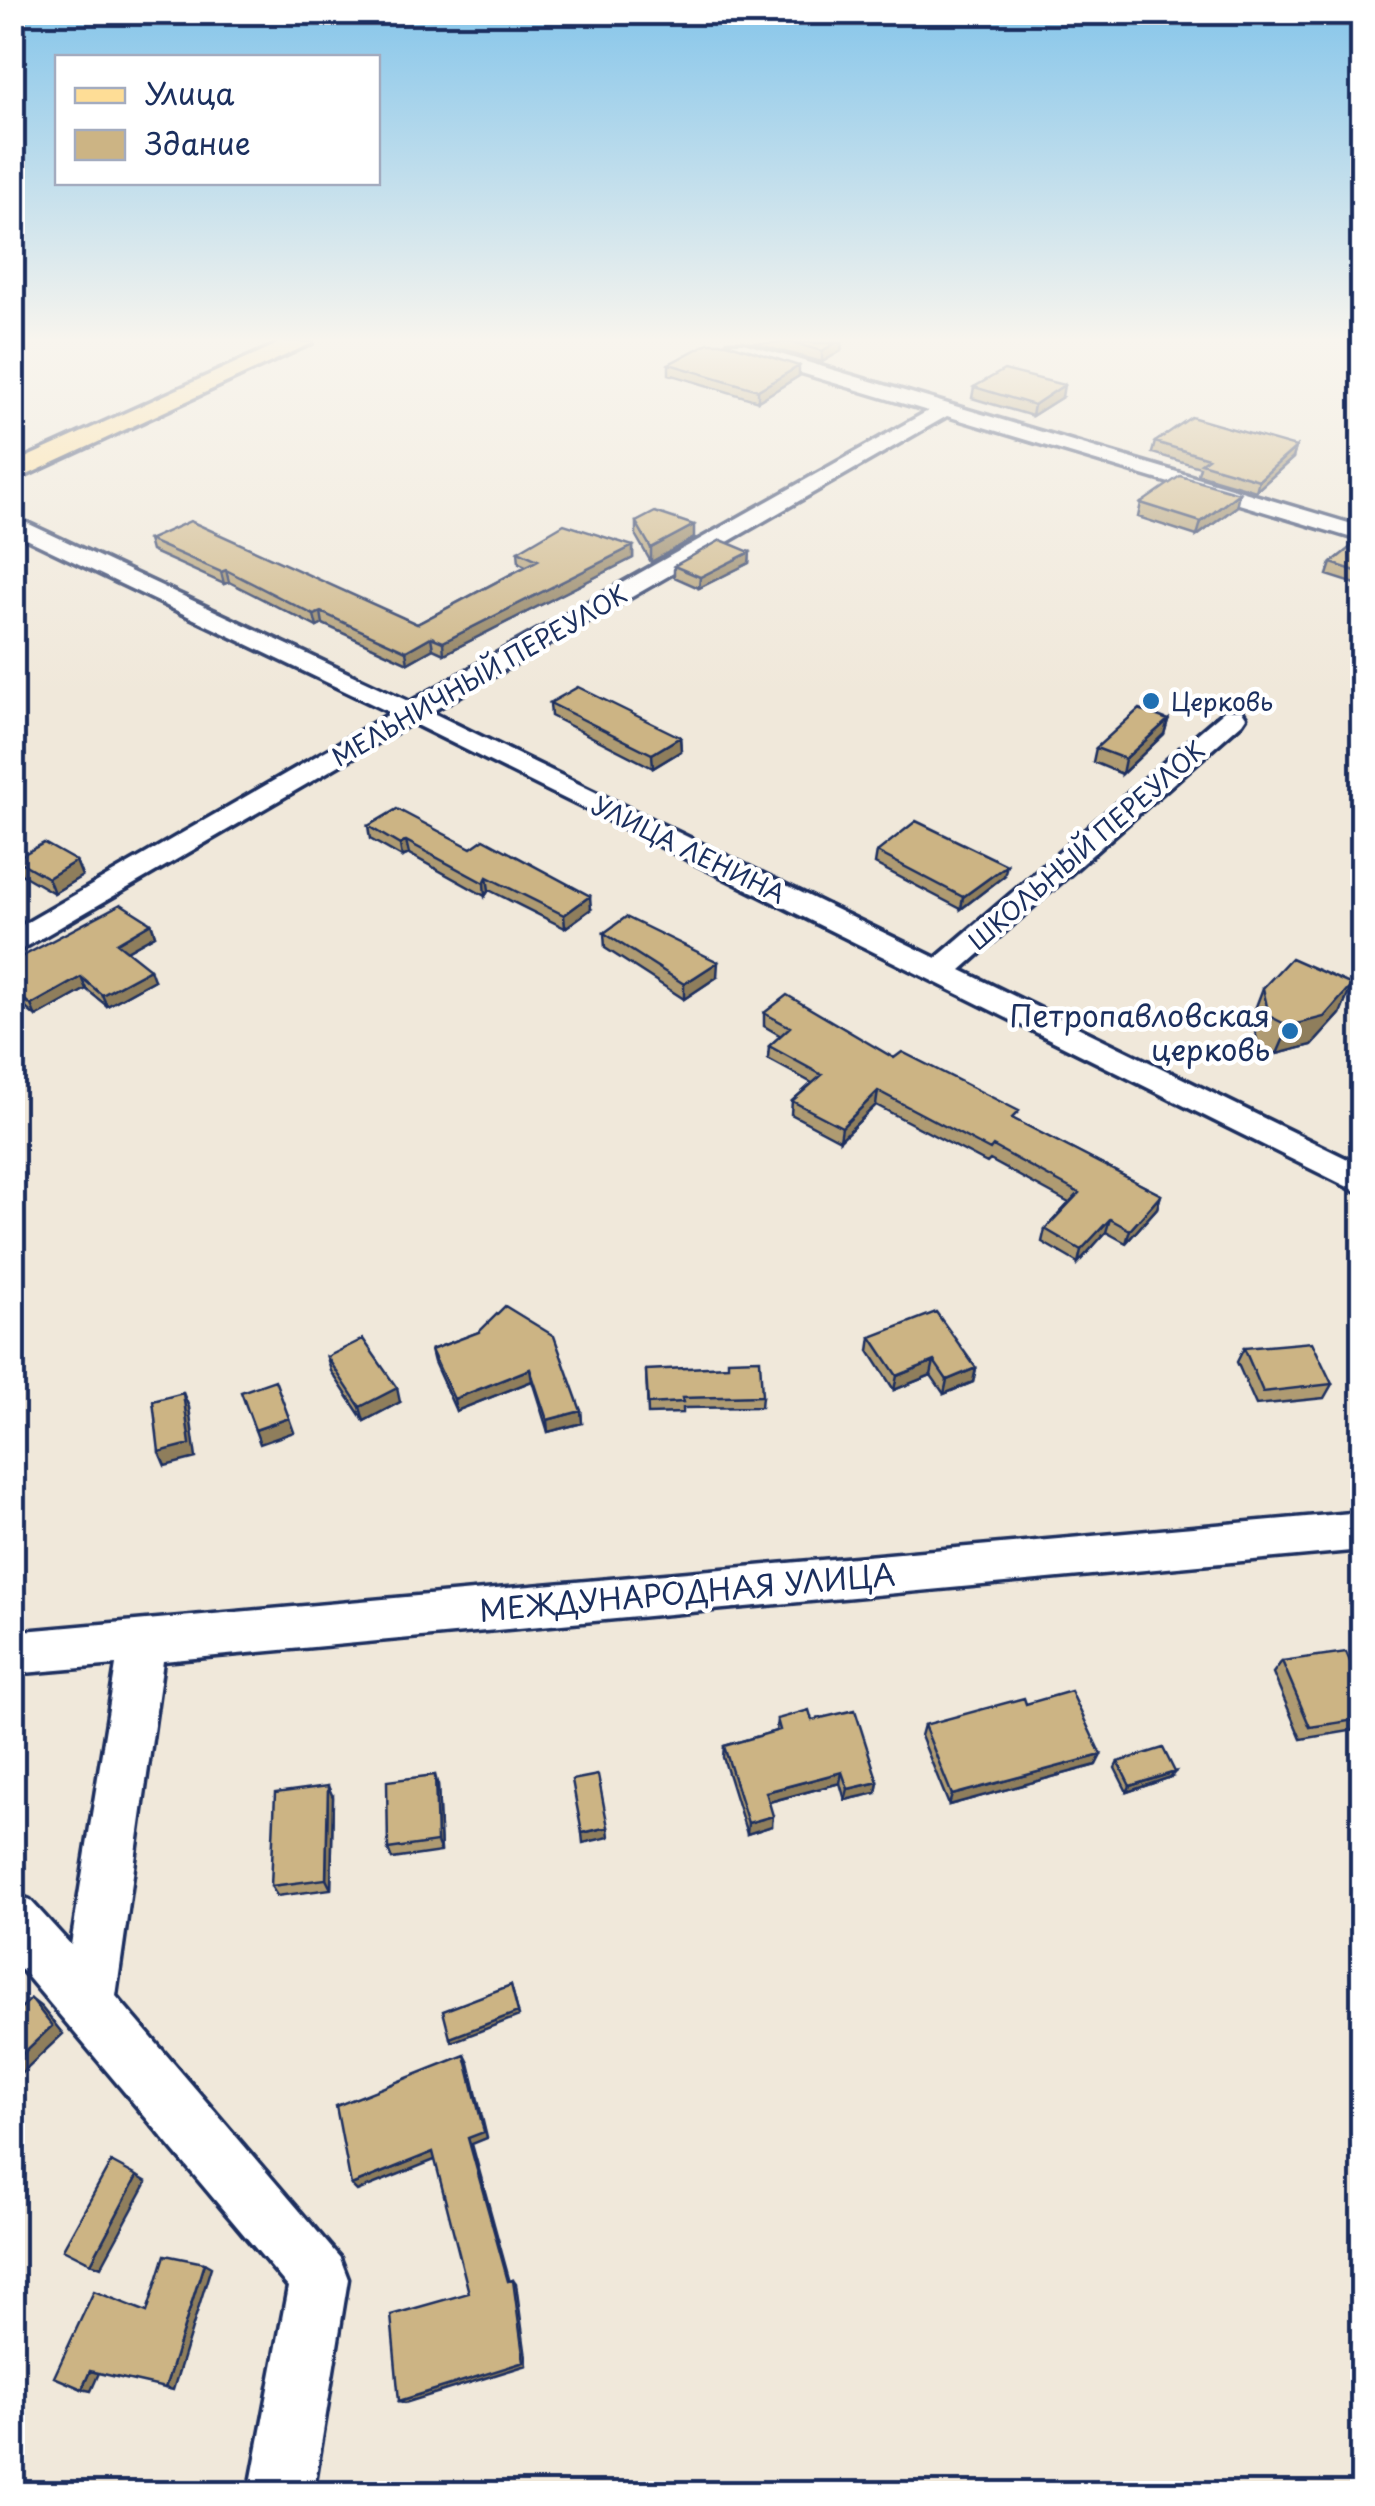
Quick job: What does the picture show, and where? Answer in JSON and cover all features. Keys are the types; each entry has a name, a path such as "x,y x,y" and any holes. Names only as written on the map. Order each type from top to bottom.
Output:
{"main road":[{"path":"12,474 43,460"}],"street":[{"name":"МЕЛЬНИЧНЫЙ ПЕРЕУЛОК","path":"12,945 411,712 855,460"},
{"path":"1118,460 1362,534"},
{"name":"УЛИЦА ЛЕНИНА","path":"12,523 411,712 1362,1181"},
{"name":"ШКОЛЬНЫЙ ПЕРЕУЛОК","path":"940,972 1232,717"},
{"name":"МЕЖДУНАРОДНАЯ УЛИЦА","path":"12,1653 1362,1531"},
{"path":"88,2004 144,1640"},
{"path":"12,1918 319,2279 281,2494"}],"building":[{"path":"1205,460 1281,460 1259,480 1201,463"},
{"path":"1180,476 1239,493 1201,522 1141,503"},
{"path":"655,512 694,525 651,548 636,522"},
{"path":"190,521 417,624 538,560 518,551 564,524 633,546 443,642 431,637 406,651 321,612 314,615 226,570 221,572 148,540"},
{"path":"1362,538 1362,573 1331,563"},
{"path":"721,540 750,552 700,577 674,566"},
{"path":"578,687 680,737 652,754 550,703"},
{"path":"1139,709 1168,720 1125,759 1096,748"},
{"path":"397,809 471,848 484,839 590,896 564,915 487,877 484,883 406,841 400,845 368,826"},
{"path":"916,821 1007,865 963,897 877,852"},
{"path":"44,843 76,861 48,878 15,859"},
{"path":"121,904 151,923 117,943 150,969 102,995 81,977 31,1005 12,994 12,962"},
{"path":"626,917 718,962 684,984 604,933"},
{"path":"1291,958 1352,985 1324,1017 1289,1026 1269,1016 1263,988"},
{"path":"787,995 894,1058 902,1052 1019,1111 1012,1118 1161,1195 1130,1230 1110,1219 1081,1250 1045,1229 1079,1193 993,1146 990,1150 878,1091 842,1127 792,1101 822,1075 769,1046 790,1027 764,1013"},
{"path":"505,1306 554,1336 581,1411 547,1420 530,1369 454,1399 431,1350 479,1332"},
{"path":"936,1312 976,1368 947,1380 934,1361 897,1376 871,1337"},
{"path":"363,1339 397,1388 360,1407 327,1357"},
{"path":"1312,1342 1332,1384 1263,1392 1244,1348"},
{"path":"760,1359 762,1396 682,1398 683,1402 648,1404 646,1370 728,1366 728,1360"},
{"path":"275,1380 289,1418 255,1430 241,1392"},
{"path":"183,1393 190,1444 159,1452 153,1401"},
{"path":"1346,1652 1362,1689 1362,1719 1310,1727 1282,1661"},
{"path":"1071,1691 1101,1755 952,1795 924,1725 1024,1698 1026,1704"},
{"path":"809,1710 812,1720 855,1710 878,1782 848,1789 842,1772 766,1792 773,1816 748,1823 724,1746 780,1730 777,1719"},
{"path":"1163,1748 1175,1772 1130,1786 1118,1762"},
{"path":"435,1775 437,1842 388,1849 387,1781"},
{"path":"598,1775 608,1827 582,1833 572,1780"},
{"path":"328,1786 326,1879 271,1886 275,1793"},
{"path":"511,1985 518,2012 450,2038 443,2011"},
{"path":"31,1999 52,2026 12,2064 12,2016"},
{"path":"465,2055 484,2132 468,2138 508,2281 513,2280 524,2362 399,2401 391,2315 469,2293 433,2152 351,2185 336,2106"},
{"path":"111,2162 137,2176 91,2263 63,2249"},
{"path":"165,2255 204,2263 165,2388 90,2371 82,2389 54,2377 94,2291 147,2312"}],"place":[{"name":"Церковь","path":"1151,701"},
{"name":"Петропавловская церковь","path":"1290,1031"}]}
